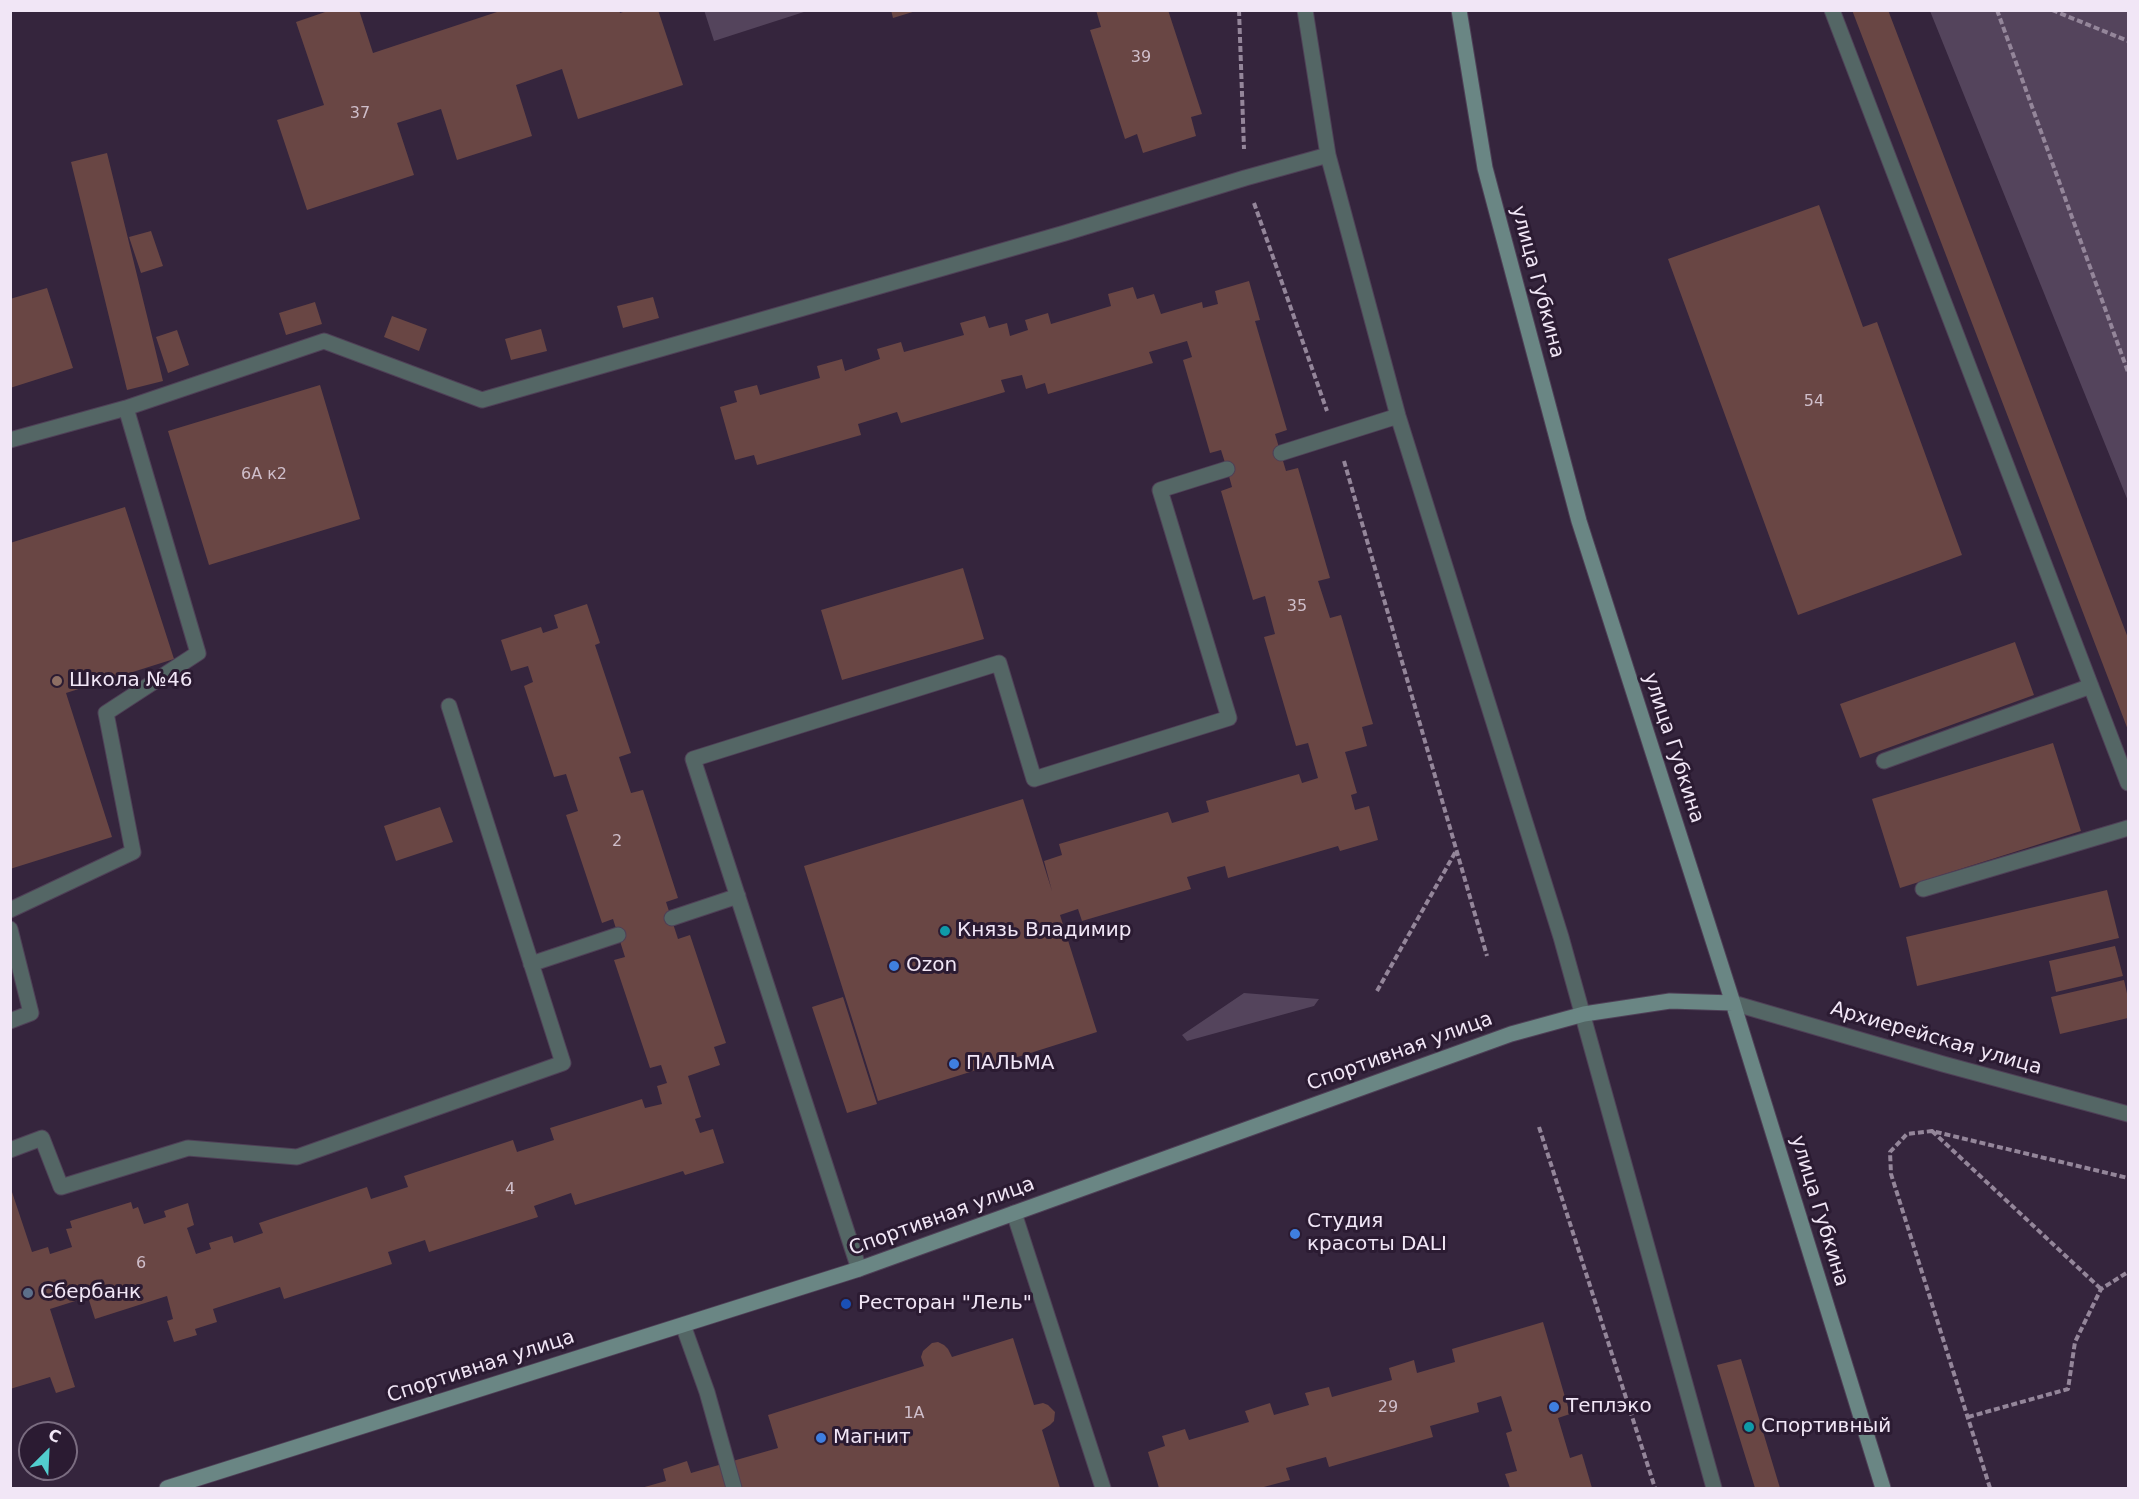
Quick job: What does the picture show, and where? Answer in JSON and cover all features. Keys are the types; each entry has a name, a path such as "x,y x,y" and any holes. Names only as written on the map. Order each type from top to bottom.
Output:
{"street":[{"path":"1305,10 1328,155 1398,416 1584,1014 1714,1488"},
{"name":"улица Губкина","path":"1459,10 1485,168 1579,521 1883,1488"},
{"path":"1832,10 2128,783"},
{"path":"10,440 126,408 324,341 482,400 1328,155"},
{"path":"10,910 133,852 106,713 198,652 126,408"},
{"path":"1281,453 1398,416"},
{"path":"859,1269 693,759 999,663 1034,779 1229,718 1160,490 1227,470"},
{"path":"1884,761 2091,686"},
{"path":"10,1150 42,1138 61,1187 188,1148 297,1157 563,1063 448,706"},
{"path":"1923,889 2128,828"},
{"path":"672,918 738,896"},
{"path":"10,929 31,1013 10,1021"},
{"path":"531,964 618,936"},
{"name":"Спортивная улица","path":"167,1488 859,1269 1511,1034 1584,1014 1670,1001 1732,1003"},
{"name":"Архиерейская улица","path":"1732,1003 2128,1114"},
{"path":"1014,1213 1103,1488"},
{"path":"683,1325 707,1392 734,1488"}],"path":[{"path":"1239,10 1245,178 1336,436 1487,956"},
{"path":"1997,10 2128,372"},
{"path":"2052,10 2128,41"},
{"path":"1377,991 1456,850"},
{"path":"1539,1127 1655,1488"},
{"path":"1990,1488 1891,1174 1890,1152 1907,1134 1932,1131 2128,1178"},
{"path":"1932,1131 2101,1289"},
{"path":"1968,1417 2068,1389 2075,1342 2101,1289 2128,1272"}],"shaded area":[{"path":"704,10 807,10 807,11 714,41"},
{"path":"1930,11 2128,11 2128,501"},
{"path":"1244,993 1319,999 1314,1006 1187,1041 1182,1035"}],"building":[{"path":"331,10 359,10 373,53 503,10 619,10 620,13 629,10 658,10 683,85 578,119 562,69 516,85 532,136 457,160 441,109 397,123 414,175 307,210 277,120 324,105 296,22"},
{"path":"891,10 916,10 916,11 893,18"},
{"path":"1096,10 1168,10 1202,114 1191,117 1196,136 1143,153 1137,134 1125,139 1090,30 1101,27"},
{"path":"1852,10 1888,10 2128,638 2128,730"},
{"path":"107,153 163,381 127,390 71,162"},
{"path":"1819,205 1863,327 1877,322 1962,555 1798,615 1668,259"},
{"path":"151,231 163,266 141,273 129,237"},
{"path":"1249,281 1260,320 1255,321 1287,430 1275,434 1286,471 1298,468 1330,578 1318,581 1330,618 1341,615 1373,724 1362,727 1367,746 1345,752 1357,793 1351,795 1355,810 1369,806 1378,840 1340,851 1338,846 1228,878 1225,866 1187,877 1191,889 1082,921 1078,909 1060,915 1097,1032 878,1101 804,866 1023,799 1052,891 1044,861 1062,855 1059,844 1168,812 1172,823 1209,812 1206,801 1299,774 1302,783 1318,778 1308,743 1296,746 1264,637 1275,634 1265,596 1253,600 1221,491 1232,487 1227,469 1221,450 1210,453 1183,360 1192,357 1187,341 1149,352 1153,363 1048,394 1045,383 1026,389 1022,375 1001,380 1005,392 901,423 897,412 858,424 861,435 757,465 754,455 735,460 720,407 737,402 734,391 757,385 760,395 820,378 817,366 842,359 845,371 880,359 877,349 901,342 904,352 964,335 960,323 985,316 989,328 1007,323 1010,336 1028,330 1025,320 1048,313 1051,324 1111,306 1108,294 1133,287 1137,299 1154,294 1161,314 1202,302 1203,308 1218,304 1215,291"},
{"path":"47,288 73,368 10,388 10,299"},
{"path":"653,297 659,318 623,328 617,306"},
{"path":"315,302 322,324 286,335 279,313"},
{"path":"392,316 427,329 419,351 384,337"},
{"path":"541,329 547,351 511,360 505,339"},
{"path":"177,330 189,365 168,373 156,337"},
{"path":"320,385 360,519 209,565 168,431"},
{"name":"Школа №46","path":"125,507 174,659 66,693 112,837 10,869 10,670 12,669 10,664 10,543"},
{"path":"963,568 984,639 842,680 821,610"},
{"path":"587,604 600,643 595,645 631,753 619,757 631,793 643,790 678,898 666,902 678,939 690,935 726,1043 714,1047 720,1065 688,1076 701,1117 695,1119 700,1133 713,1129 724,1163 685,1175 683,1171 575,1205 571,1193 534,1206 538,1217 429,1252 425,1240 388,1252 392,1264 284,1299 280,1287 213,1309 217,1322 195,1329 197,1335 174,1342 167,1321 173,1319 167,1296 95,1319 88,1297 50,1309 75,1387 56,1393 50,1377 10,1389 10,1186 32,1252 48,1247 50,1254 72,1247 66,1229 72,1228 70,1221 131,1202 133,1209 138,1207 144,1224 166,1217 164,1211 188,1203 194,1225 187,1228 196,1254 211,1249 209,1243 232,1236 234,1243 263,1233 259,1223 367,1187 371,1199 408,1187 404,1176 513,1140 517,1152 554,1140 550,1128 642,1099 645,1108 662,1104 657,1086 667,1083 661,1065 650,1068 614,960 625,957 613,919 602,923 566,815 578,811 566,774 554,777 524,686 533,682 528,666 511,671 501,640 541,627 543,633 558,628 554,615"},
{"path":"2015,642 2034,695 1860,758 1840,704"},
{"path":"2053,743 2081,831 1900,888 1872,799"},
{"path":"440,807 453,842 396,861 384,826"},
{"path":"2107,890 2119,938 1917,986 1906,937"},
{"path":"2115,946 2123,976 2056,992 2049,961"},
{"path":"2124,980 2128,998 2128,1018 2060,1034 2051,997"},
{"path":"843,997 877,1104 847,1113 812,1007"},
{"path":"1543,1322 1570,1414 1558,1418 1570,1458 1582,1454 1592,1488 1510,1488 1505,1474 1517,1471 1506,1433 1512,1431 1501,1396 1477,1403 1479,1412 1430,1426 1433,1437 1329,1467 1326,1457 1286,1468 1290,1480 1260,1488 1159,1488 1148,1452 1165,1446 1162,1436 1185,1429 1189,1440 1249,1422 1245,1411 1270,1403 1274,1415 1309,1405 1305,1393 1329,1387 1332,1397 1392,1380 1389,1368 1414,1360 1417,1373 1455,1362 1452,1349"},
{"path":"1013,1338 1034,1405 1043,1403 1055,1412 1054,1421 1042,1430 1060,1488 641,1488 666,1481 663,1469 687,1461 691,1473 778,1448 768,1415 924,1366 921,1357 923,1351 932,1343 938,1342 944,1345 952,1357"},
{"name":"Спортивный","path":"1741,1359 1780,1488 1755,1488 1717,1365"}],"place":[{"name":"Школа №46","path":"57,681"},
{"name":"Князь Владимир","path":"945,931"},
{"name":"Ozon","path":"894,966"},
{"name":"ПАЛЬМА","path":"954,1064"},
{"name":"Студия красоты DALI","path":"1295,1234"},
{"name":"Сбербанк","path":"28,1293"},
{"name":"Ресторан \"Лель\"","path":"846,1304"},
{"name":"Теплэко","path":"1554,1407"},
{"name":"Спортивный","path":"1749,1427"},
{"name":"Магнит","path":"821,1438"}]}
